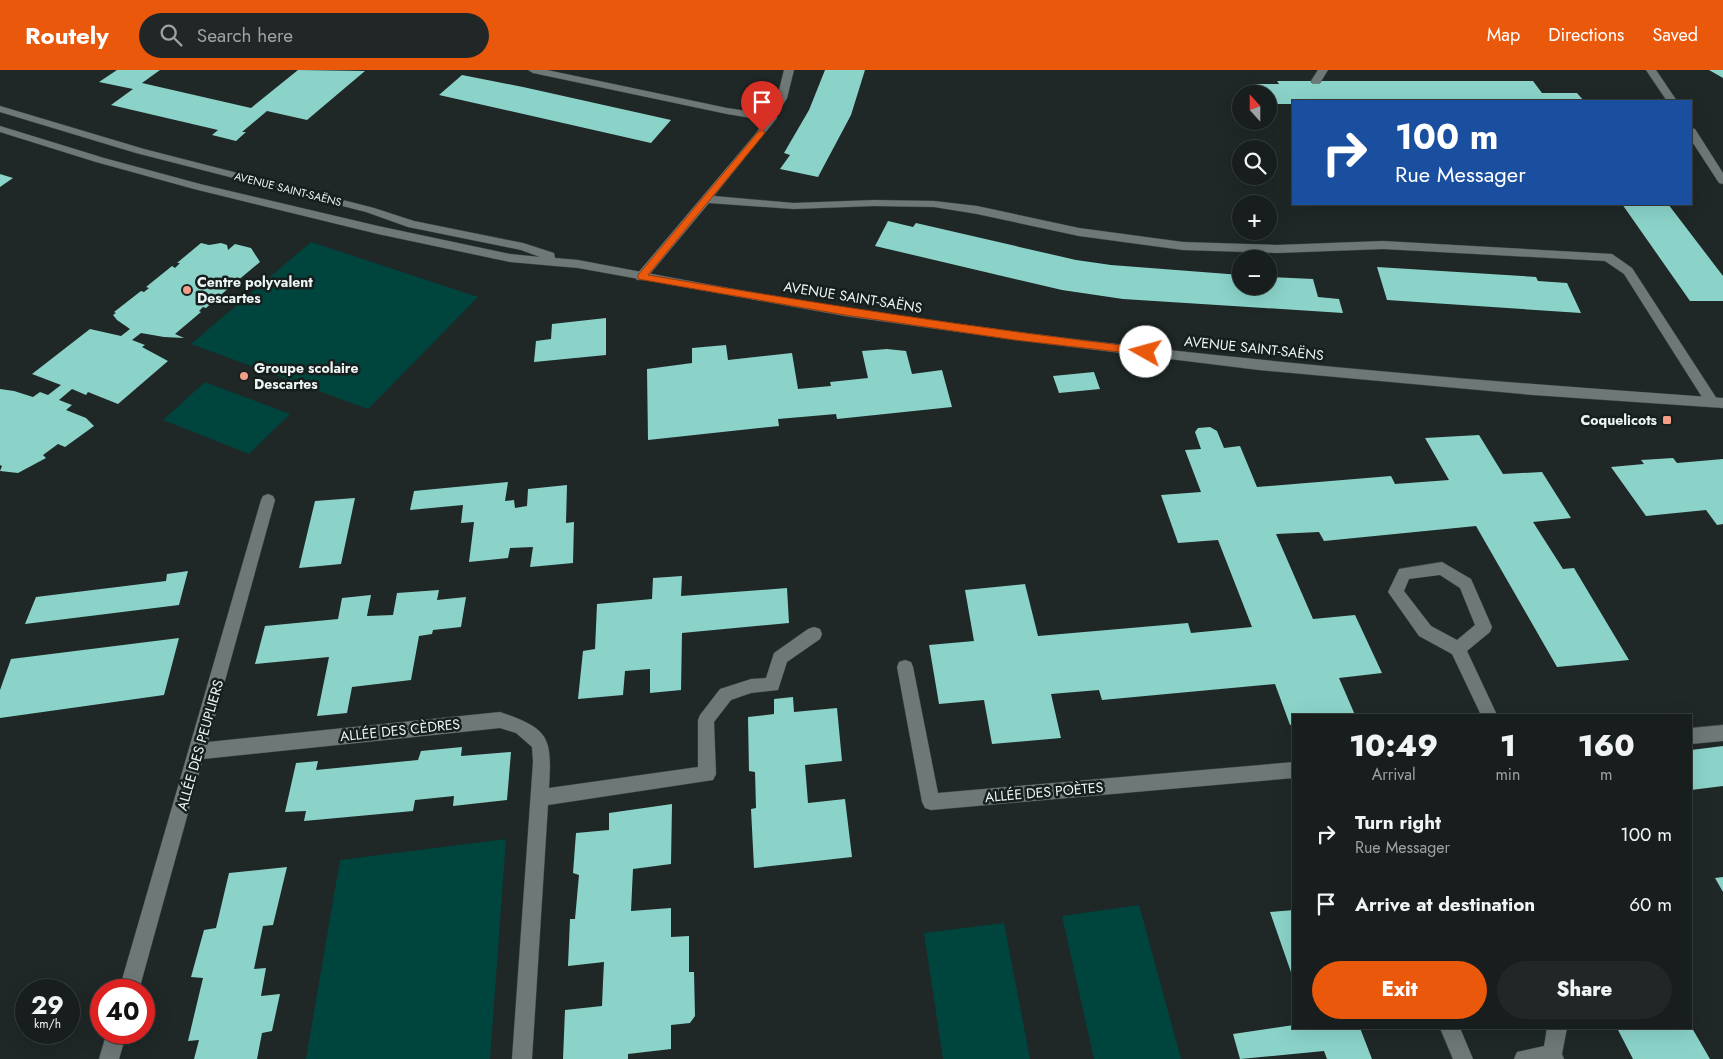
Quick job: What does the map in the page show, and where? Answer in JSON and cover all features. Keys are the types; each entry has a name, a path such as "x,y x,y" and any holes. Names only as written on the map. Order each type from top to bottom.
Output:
{"street":[{"path":"533,70 727,111 772,118"},
{"path":"641,277 772,118 782,98 789,70"},
{"path":"1316,81 1323,70"},
{"path":"1651,70 1671,100"},
{"name":"AVENUE SAINT-SAËNS","path":"0,110 140,152 370,210 412,224 523,247 578,264 641,277 836,310 1015,336 1259,365 1533,390 1717,403"},
{"name":"AVENUE SAINT-SAËNS","path":"0,129 144,172 378,230 510,258 578,264"},
{"path":"1692,133 1723,181"},
{"path":"705,199 794,206 874,203 934,204 977,210 1079,232 1184,246 1278,249 1383,245 1608,257 1628,271 1717,403"},
{"name":"ALLÉE DES PEUPLIERS","path":"132,979 268,500"},
{"path":"1458,649 1484,627 1466,584 1442,568 1404,573 1396,592 1426,631 1458,649 1489,714"},
{"path":"540,798 707,774 706,720 726,694 751,686 772,685 780,658 814,634"},
{"name":"ALLÉE DES POÈTES","path":"905,667 931,802 1292,770"},
{"name":"ALLÉE DES CÈDRES","path":"198,751 500,720 521,727 540,743 542,762 540,798 522,1059"},
{"path":"1692,736 1723,733"},
{"path":"1450,1029 1463,1059"},
{"path":"1524,1059 1553,1057 1556,1029"},
{"path":"109,1059 113,1044"}],"green space":[{"path":"311,242 478,297 368,409 191,344"},
{"path":"205,382 290,414 249,454 163,420"},
{"path":"506,839 490,1059 306,1059 340,860"},
{"path":"1139,905 1181,1059 1094,1059 1062,916"},
{"path":"1004,923 1030,1059 943,1059 924,933"}],"building":[{"path":"117,70 160,70 142,83 251,108 298,70 365,71 307,120 267,111 242,132 246,132 236,141 212,135 218,130 111,105 133,89 99,82"},
{"path":"825,70 865,70 851,115 818,177 780,169 790,155 784,153 809,110"},
{"path":"1709,70 1723,70 1723,78"},
{"path":"462,75 671,120 651,143 439,95"},
{"path":"1277,81 1533,81 1542,93 1577,93 1583,100 1292,100 1292,104 1278,104 1278,85 1255,84 1279,84"},
{"path":"0,174 13,178 0,187"},
{"path":"1623,205 1669,205 1723,276 1723,301 1690,301"},
{"path":"888,221 913,227 916,223 1076,260 1111,265 1232,274 1232,295 1277,295 1277,277 1313,279 1318,297 1339,299 1343,313 1123,299 1062,290 875,246"},
{"path":"201,243 209,245 221,243 227,245 228,250 235,244 251,248 260,262 236,282 229,285 231,286 206,308 203,307 199,311 201,312 175,334 184,338 141,333 132,340 145,345 142,347 168,361 118,404 88,392 86,395 72,389 59,400 72,405 66,410 86,418 94,426 65,447 58,444 43,455 46,458 18,473 0,471 2,466 0,465 0,389 33,397 40,392 48,395 61,385 32,374 90,329 121,336 130,329 117,320 113,315 116,313 114,312 141,291 144,292 149,288 146,287 172,266 175,268 180,263 177,263"},
{"path":"1377,267 1536,277 1538,281 1567,283 1581,313 1387,300"},
{"path":"606,318 606,355 534,362 536,341 551,339 552,324"},
{"path":"726,345 728,360 792,353 798,389 831,386 830,382 868,378 862,351 887,349 906,351 912,374 942,370 952,407 837,419 836,414 778,419 779,426 648,440 647,369 692,363 692,348"},
{"path":"1094,372 1100,389 1059,393 1053,376"},
{"path":"1210,427 1217,431 1224,448 1240,446 1257,487 1391,476 1395,484 1449,480 1425,438 1479,435 1503,474 1542,472 1571,518 1533,522 1563,569 1574,568 1629,660 1557,667 1476,526 1324,541 1319,532 1276,534 1313,619 1355,615 1382,673 1339,678 1355,714 1292,714 1292,724 1290,725 1275,684 1102,700 1099,690 1051,694 1061,738 992,744 984,700 939,704 929,645 974,641 965,590 1025,584 1038,636 1188,623 1191,633 1252,627 1218,540 1178,543 1161,495 1201,492 1185,450 1201,449 1195,432 1198,428"},
{"path":"1673,458 1677,463 1723,459 1723,524 1717,525 1706,510 1646,516 1611,467 1644,464 1641,460"},
{"path":"508,482 505,501 514,500 515,508 527,506 528,489 567,485 566,523 574,522 573,563 530,567 533,547 510,548 508,558 469,562 474,522 461,523 463,505 410,510 414,491"},
{"path":"355,498 341,564 299,568 315,501"},
{"path":"188,571 179,605 25,624 36,597 166,581 167,574"},
{"path":"682,576 681,596 787,588 789,623 682,633 681,690 650,693 650,669 625,671 623,695 578,699 583,651 595,649 597,604 652,599 653,578"},
{"path":"439,590 437,600 466,597 461,627 433,630 432,634 419,636 411,680 352,687 347,713 317,716 329,657 255,664 265,626 338,619 342,598 371,595 367,616 393,615 397,593"},
{"path":"179,638 164,695 0,718 0,690 11,659"},
{"path":"793,697 794,712 837,708 842,761 805,765 808,803 845,799 852,857 754,868 751,809 756,808 755,772 749,771 748,717 774,714 774,699"},
{"path":"1723,746 1723,786 1692,790 1692,750"},
{"path":"462,747 461,756 511,752 507,800 453,806 454,796 415,800 413,811 304,821 306,811 285,812 296,763 318,761 316,770 418,760 421,751"},
{"path":"672,804 671,864 633,869 631,911 671,908 671,937 689,936 689,972 694,972 695,1016 690,1023 671,1025 671,1049 628,1054 628,1059 563,1059 565,1010 602,1006 604,962 568,966 570,919 575,919 579,875 573,873 576,833 609,830 609,813"},
{"path":"287,867 273,925 263,926 254,969 266,968 261,996 280,994 272,1031 262,1033 257,1059 194,1059 199,1040 188,1041 203,978 191,977 204,930 216,928 229,873"},
{"path":"1723,877 1723,892 1715,878"},
{"path":"1292,910 1292,975 1270,912"},
{"path":"1292,1025 1292,1029 1360,1029 1372,1059 1327,1059 1324,1051 1240,1059 1233,1034"},
{"path":"1692,1028 1710,1059 1633,1059 1618,1029"}],"place":[{"name":"Centre polyvalent Descartes","path":"187,290"},
{"name":"Groupe scolaire Descartes","path":"244,376"},
{"name":"Coquelicots","path":"1667,420"}],"route":[{"path":"762,132 641,277 845,312 1146,352"}]}
